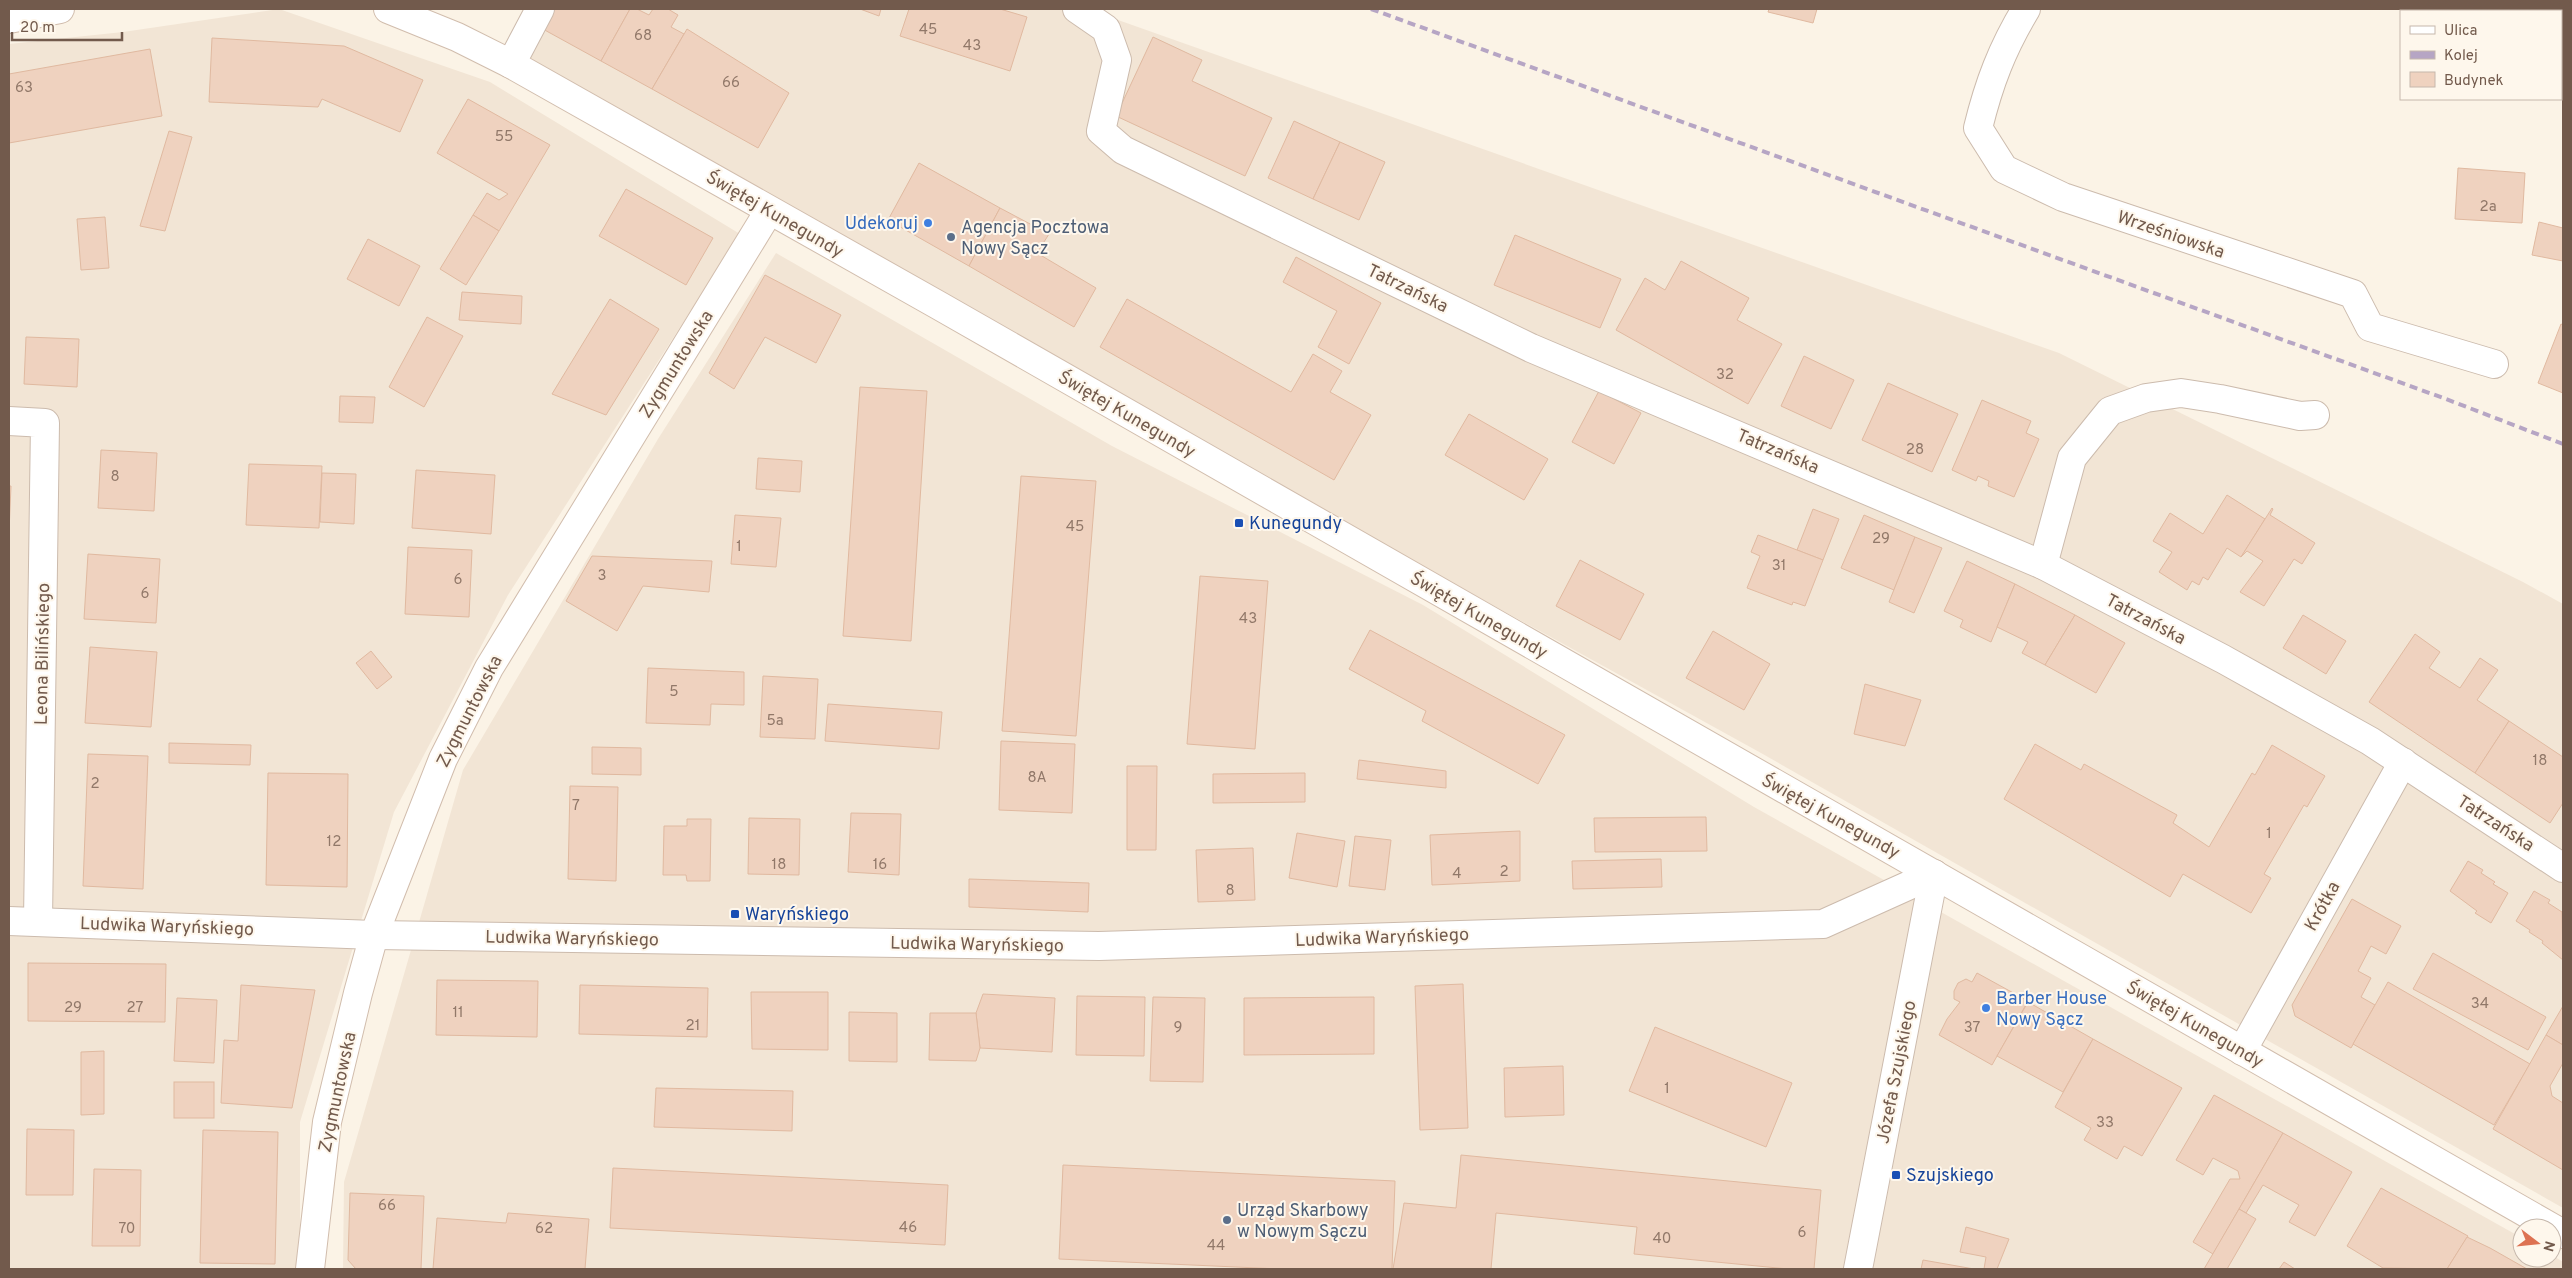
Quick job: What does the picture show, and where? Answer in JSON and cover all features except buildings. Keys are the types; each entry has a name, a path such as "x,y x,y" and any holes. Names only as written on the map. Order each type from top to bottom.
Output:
{"street":[{"path":"9,19 60,9"},
{"name":"Świętej Kunegundy","path":"388,9 457,37 511,64 2563,1234"},
{"path":"511,64 540,9"},
{"name":"Tatrzańska","path":"1077,9 1106,29 1117,60 1101,131 1122,150 1531,348 2043,565 2223,660 2370,741 2563,868"},
{"name":"Wrześniowska","path":"2026,9 2005,44 1988,87 1978,128 2004,169 2063,198 2353,294 2370,327 2494,364"},
{"name":"Zygmuntowska","path":"310,1269 327,1122 374,935 443,759 489,668 769,210"},
{"path":"2043,565 2072,458 2110,411 2146,398 2181,393 2291,414 2315,415"},
{"name":"Leona Bilińskiego","path":"9,421 45,423 38,921"},
{"name":"Krótka","path":"2242,1051 2403,762"},
{"name":"Ludwika Waryńskiego","path":"9,921 374,935 1099,946 1823,924 1934,874"},
{"name":"Józefa Szujskiego","path":"1858,1269 1934,874"}],"shaded area":[{"path":"279,9 490,82 740,234 508,595 394,812 300,1122 300,1269 9,1269 9,44 123,32"},
{"path":"540,9 1087,9 2059,353 2523,582 2563,604 2563,1208 1761,753 511,64"},
{"path":"776,253 1112,446 1423,605 1754,807 2512,1232 2512,1268 2562,1268 2562,1261 2563,1269 343,1269 344,1182 463,770 658,439"}],"railway":[{"path":"1371,9 2446,399 2563,444"}],"place":[{"name":"Udekoruj","path":"928,223"},
{"name":"Agencja Pocztowa Nowy Sącz","path":"951,237"},
{"name":"Kunegundy","path":"1239,523"},
{"name":"Waryńskiego","path":"735,914"},
{"name":"Barber House Nowy Sącz","path":"1986,1008"},
{"name":"Szujskiego","path":"1896,1175"},
{"name":"Urząd Skarbowy w Nowym Sączu","path":"1227,1220"}]}
